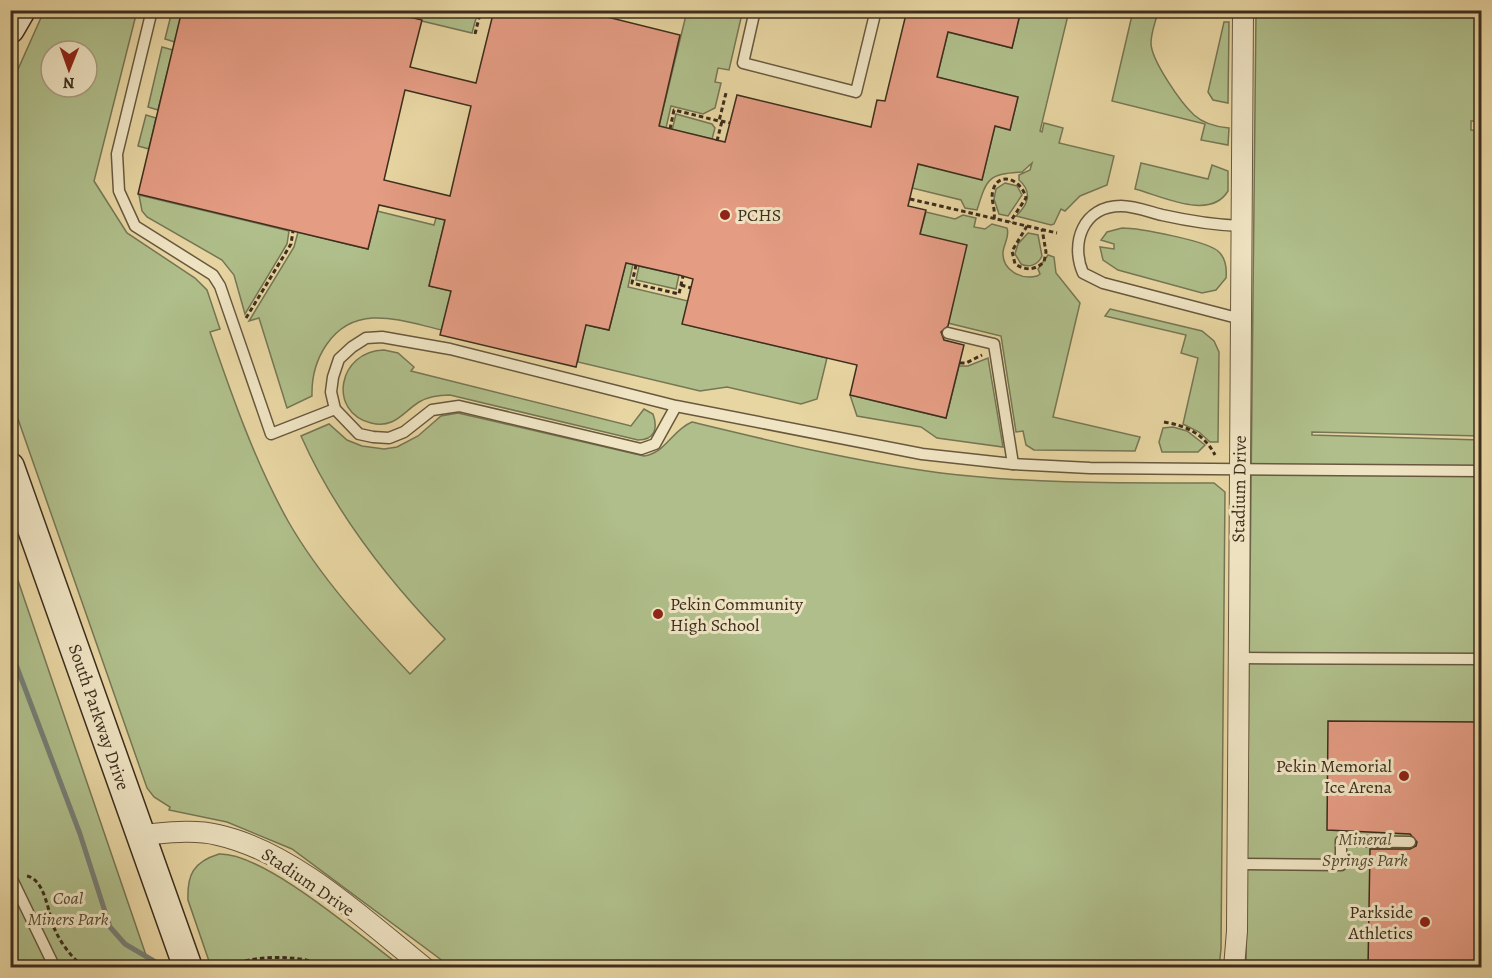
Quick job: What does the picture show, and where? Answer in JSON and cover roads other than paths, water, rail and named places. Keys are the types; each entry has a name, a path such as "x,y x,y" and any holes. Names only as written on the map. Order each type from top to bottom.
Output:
{"main road":[{"path":"10,30 21,10"},
{"name":"South Parkway Drive","path":"10,467 188,968"}],"street":[{"name":"Stadium Drive","path":"1234,968 1237,864 1243,10"},
{"name":"Stadium Drive","path":"141,835 203,832 232,839 265,852 338,900 425,968"}],"lane":[{"path":"152,10 117,154 119,191 135,226 213,275 220,286 271,434 335,409"},
{"path":"648,10 656,10"},
{"path":"755,10 743,63 856,92 876,10"},
{"path":"1240,319 1103,284 1083,273 1077,258 1077,240 1084,223 1103,210 1121,206 1207,225 1241,226"},
{"path":"948,333 994,344 1013,464"},
{"path":"676,406 656,444 641,449 459,406 432,410 404,432 389,438 373,437 359,434 335,409 331,392 339,359 366,338 382,337 450,349 676,406 922,454 1013,464 1482,471"},
{"path":"1238,658 1482,659"},
{"path":"1237,864 1341,865 1341,841 1410,842"},
{"path":"13,878 55,968"}],"waterway":[{"path":"10,642 15,662 80,834 110,927 125,944 159,964"}],"place":[{"name":"PCHS","path":"725,215"},
{"name":"Pekin Community High School","path":"658,614"},
{"name":"Pekin Memorial Ice Arena","path":"1404,776"},
{"name":"Parkside Athletics","path":"1425,922"}],"park label":[{"name":"Mineral Springs Park","path":"1365,849"},
{"name":"Coal Miners Park","path":"68,908"}]}
